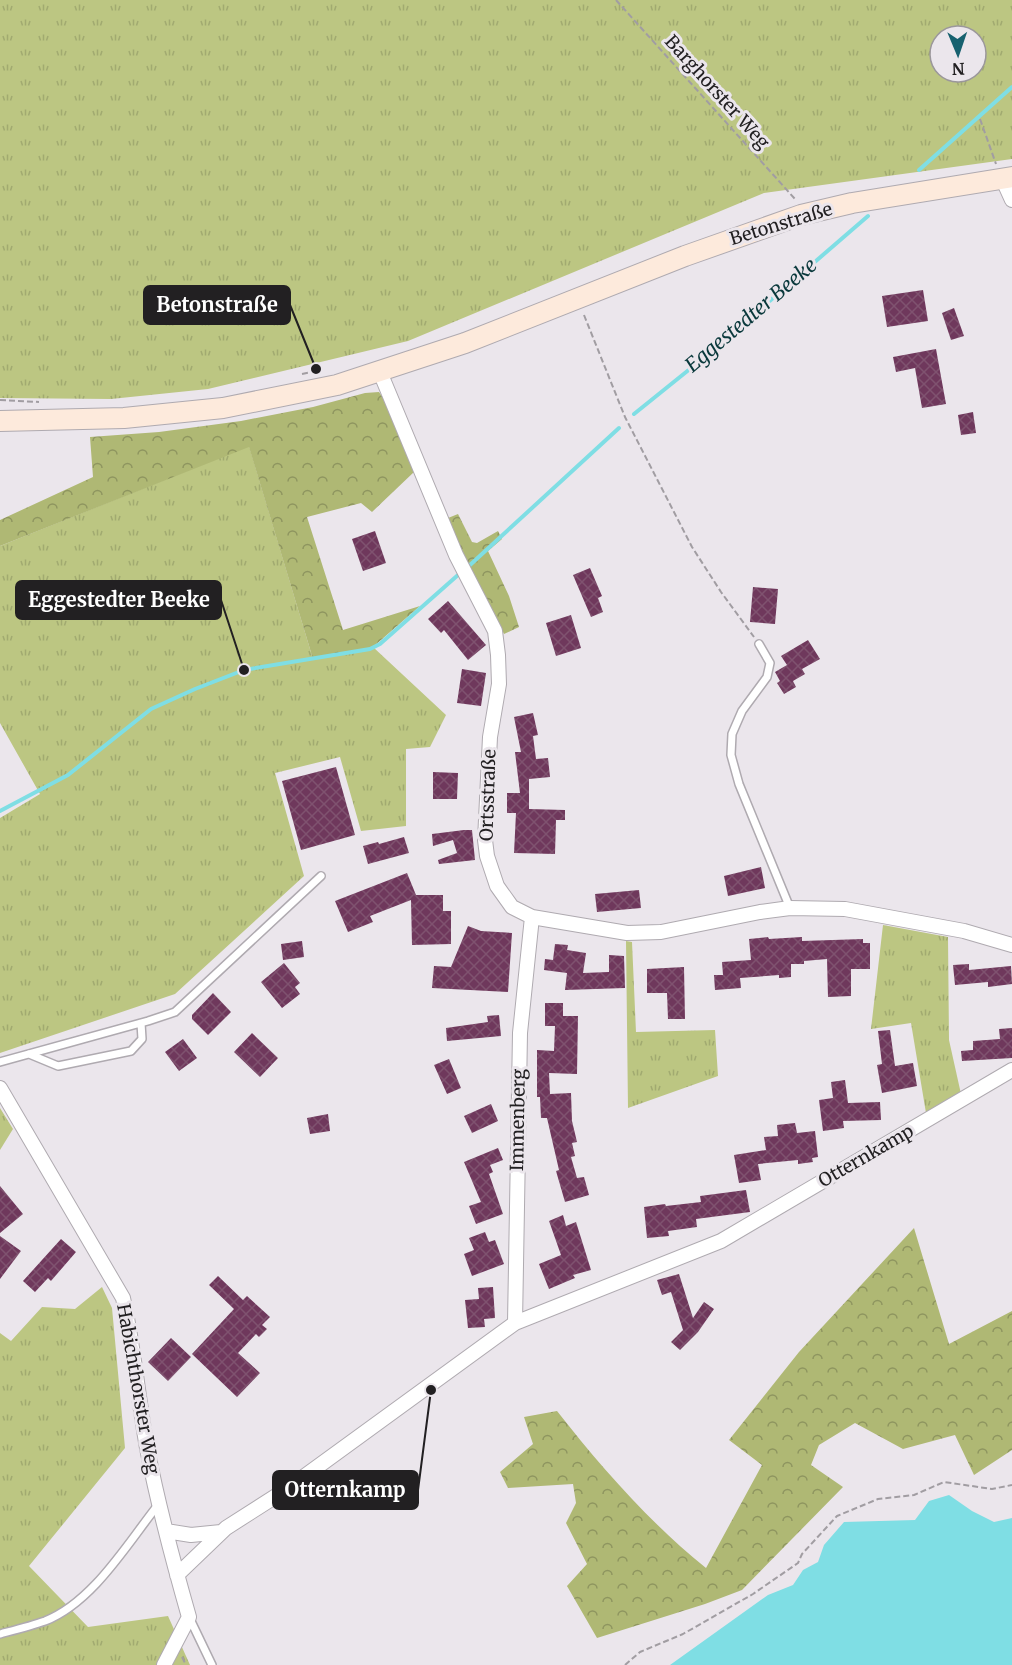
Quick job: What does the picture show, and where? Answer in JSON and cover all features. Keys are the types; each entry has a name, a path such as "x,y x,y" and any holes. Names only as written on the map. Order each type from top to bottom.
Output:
{"main road":[{"name":"Betonstraße","path":"0,421 124,418 223,408 338,385 465,343 685,256 801,215 852,203 1007,177"}],"street":[{"path":"1007,177 1012,200"},
{"name":"Ortsstraße","path":"380,372 456,555 495,631 499,684 490,737 485,840 487,856 497,886 512,907 532,917 627,933 661,932 760,912 790,909 845,909 964,931 1012,945"},
{"name":"Immenberg","path":"514,1323 520,1033 532,917"},
{"name":"Otternkamp","path":"177,1575 223,1530 287,1489 514,1323 720,1242 1012,1070"},
{"name":"Habichthorster Weg","path":"0,1088 123,1298 130,1329 147,1449 189,1617"},
{"path":"166,1531 191,1535 223,1530"},
{"path":"164,1665 189,1617"}],"lane":[{"path":"759,644 770,663 767,677 742,711 732,734 731,755 739,784 790,909"},
{"path":"0,1062 175,1012 321,876"},
{"path":"28,1054 58,1066 131,1051 142,1039 141,1023"},
{"path":"0,1634 46,1621 72,1606 98,1582 159,1503"},
{"path":"189,1617 212,1665"}],"path":[{"name":"Barghorster Weg","path":"616,0 799,203"},
{"path":"980,119 1007,177"},
{"path":"584,315 625,417 692,547 759,644"},
{"path":"300,375 322,370"},
{"path":"0,400 46,403"},
{"path":"625,1665 640,1652 683,1634 753,1594 798,1563 802,1554 837,1516 878,1500 914,1495 944,1482 992,1489 1012,1485"}],"green space":[{"path":"0,0 1012,0 1012,159 764,193 408,341 208,389 111,399 0,398"},
{"path":"379,392 385,401 414,472 372,512 361,503 307,517 343,630 420,606 373,647 313,659 249,447 0,546 0,520 93,477 90,437 159,432 241,421 313,407 365,393"},
{"path":"249,446 313,659 373,647 446,715 430,747 406,749 406,826 361,831 340,757 275,773 304,876 175,994 0,1053 0,818 40,794 0,723 0,546"},
{"path":"458,514 472,542 477,543 498,531 502,539 488,551 509,596 519,627 504,634 465,559 448,518"},
{"path":"883,925 948,937 949,1040 961,1094 926,1113 911,1023 871,1029"},
{"path":"626,941 632,942 636,1032 715,1030 718,1076 628,1108"},
{"path":"0,1108 13,1129 0,1150"},
{"path":"914,1228 949,1344 1012,1311 1012,1450 974,1475 955,1435 903,1449 855,1423 819,1445 811,1465 843,1487 742,1590 597,1638 567,1586 587,1564 566,1523 576,1503 573,1484 508,1488 500,1472 533,1444 524,1417 557,1411 627,1494 685,1551 706,1568 762,1465 729,1440 799,1352"},
{"path":"102,1287 112,1308 125,1448 29,1566 88,1627 168,1616 190,1665 0,1665 0,1333 11,1341 42,1307 75,1309"}],"water":[{"path":"949,1495 972,1511 994,1522 1012,1518 1012,1665 670,1665 768,1595 793,1585 803,1570 818,1562 824,1545 844,1522 915,1520 929,1501"}],"building":[{"path":"923,290 928,321 887,327 882,296"},
{"path":"954,308 964,336 951,340 942,313"},
{"path":"936,349 946,404 922,408 915,368 896,372 893,357"},
{"path":"973,412 976,433 961,435 958,415"},
{"path":"375,531 386,563 363,571 352,539"},
{"path":"590,568 602,596 598,598 603,612 591,617 573,575"},
{"path":"753,587 778,589 775,624 750,622"},
{"path":"448,601 486,645 468,660 444,630 441,633 428,619"},
{"path":"571,615 581,648 556,656 546,623"},
{"path":"808,640 820,659 802,669 805,674 793,681 796,687 784,694 777,683 780,681 775,672 787,665 781,656"},
{"path":"462,669 486,673 481,706 457,703"},
{"path":"533,713 538,735 533,736 536,759 548,758 550,777 529,779 529,809 565,810 565,820 556,820 555,854 514,853 516,813 507,813 507,793 520,793 515,752 521,752 514,717"},
{"path":"336,767 355,835 301,850 282,781"},
{"path":"433,772 458,773 457,799 433,799"},
{"path":"472,830 475,860 439,864 438,860 457,853 453,840 433,846 432,834"},
{"path":"404,837 409,853 368,864 363,846"},
{"path":"761,867 765,888 728,896 724,876"},
{"path":"407,873 416,895 443,895 443,911 451,911 451,944 412,945 411,900 370,916 373,922 348,932 335,901"},
{"path":"639,890 641,908 597,912 595,894"},
{"path":"468,926 481,931 512,933 508,992 432,988 434,966 451,967"},
{"path":"768,937 769,939 802,937 802,941 863,939 863,943 870,943 870,969 851,969 851,996 828,997 827,959 791,964 791,977 779,978 779,975 740,978 741,988 715,990 714,975 723,975 722,962 751,960 749,939"},
{"path":"302,941 304,957 283,960 281,944"},
{"path":"555,944 568,945 567,950 586,953 583,973 609,972 609,955 624,956 625,988 565,990 567,973 544,970 545,959 553,960"},
{"path":"284,963 300,983 295,987 300,994 282,1008 261,982"},
{"path":"969,964 969,970 1011,966 1012,984 988,987 988,982 955,985 953,965"},
{"path":"684,967 685,1019 668,1019 667,993 647,993 647,969"},
{"path":"213,993 231,1012 208,1035 192,1019 192,1015"},
{"path":"545,1003 563,1003 563,1016 578,1016 577,1074 549,1073 550,1094 571,1093 572,1121 577,1142 572,1143 575,1156 571,1157 577,1178 584,1177 589,1195 565,1202 556,1171 559,1170 547,1118 541,1118 540,1097 537,1097 537,1050 554,1051 555,1026 545,1026"},
{"path":"499,1015 501,1036 447,1041 446,1028 488,1022 487,1016"},
{"path":"1012,1028 1012,1058 962,1061 961,1051 973,1050 973,1041 1000,1039 999,1029"},
{"path":"890,1030 895,1066 913,1063 917,1086 882,1093 877,1065 882,1064 878,1031"},
{"path":"252,1033 278,1058 260,1077 234,1052"},
{"path":"183,1039 197,1058 179,1071 165,1052"},
{"path":"449,1059 461,1088 447,1094 434,1065"},
{"path":"845,1080 848,1103 880,1102 881,1120 843,1121 844,1128 823,1131 819,1100 833,1098 831,1082"},
{"path":"491,1104 498,1121 472,1133 464,1116"},
{"path":"328,1114 330,1131 310,1134 307,1118"},
{"path":"795,1123 797,1133 815,1131 818,1157 812,1158 813,1162 798,1164 798,1160 758,1164 761,1180 739,1183 734,1155 766,1150 764,1137 778,1136 777,1125"},
{"path":"498,1148 503,1160 490,1165 493,1172 489,1174 503,1214 476,1224 469,1206 481,1202 464,1162"},
{"path":"0,1186 23,1214 0,1233"},
{"path":"746,1190 750,1212 696,1219 697,1227 668,1231 669,1236 647,1238 644,1207 701,1202 700,1196"},
{"path":"563,1215 566,1226 576,1222 591,1270 573,1275 575,1278 549,1289 539,1264 561,1255 549,1221"},
{"path":"485,1232 489,1242 495,1240 504,1264 472,1276 464,1254 474,1250 469,1238"},
{"path":"0,1236 21,1251 0,1279"},
{"path":"61,1239 76,1252 51,1281 48,1278 35,1292 23,1281"},
{"path":"679,1274 693,1318 704,1302 714,1309 698,1332 680,1350 671,1342 683,1330 671,1292 662,1295 657,1280"},
{"path":"218,1276 243,1300 247,1296 270,1317 262,1325 267,1329 259,1337 256,1334 238,1353 260,1373 237,1397 192,1354 234,1309 209,1285"},
{"path":"493,1287 495,1318 484,1319 485,1327 468,1328 465,1300 479,1299 478,1288"},
{"path":"171,1338 191,1357 168,1381 148,1362"}],"waterway":[{"name":"Eggestedter Beeke","path":"919,170 1012,87"},
{"name":"Eggestedter Beeke","path":"634,414 706,356 868,216"},
{"name":"Eggestedter Beeke","path":"470,565 619,428"},
{"name":"Eggestedter Beeke","path":"0,811 68,775 151,709 195,689 244,670 370,649 380,644 458,575"}],"place":[{"name":"Betonstraße","path":"316,369"},
{"name":"Eggestedter Beeke","path":"244,670"},
{"name":"Otternkamp","path":"431,1390"}]}
